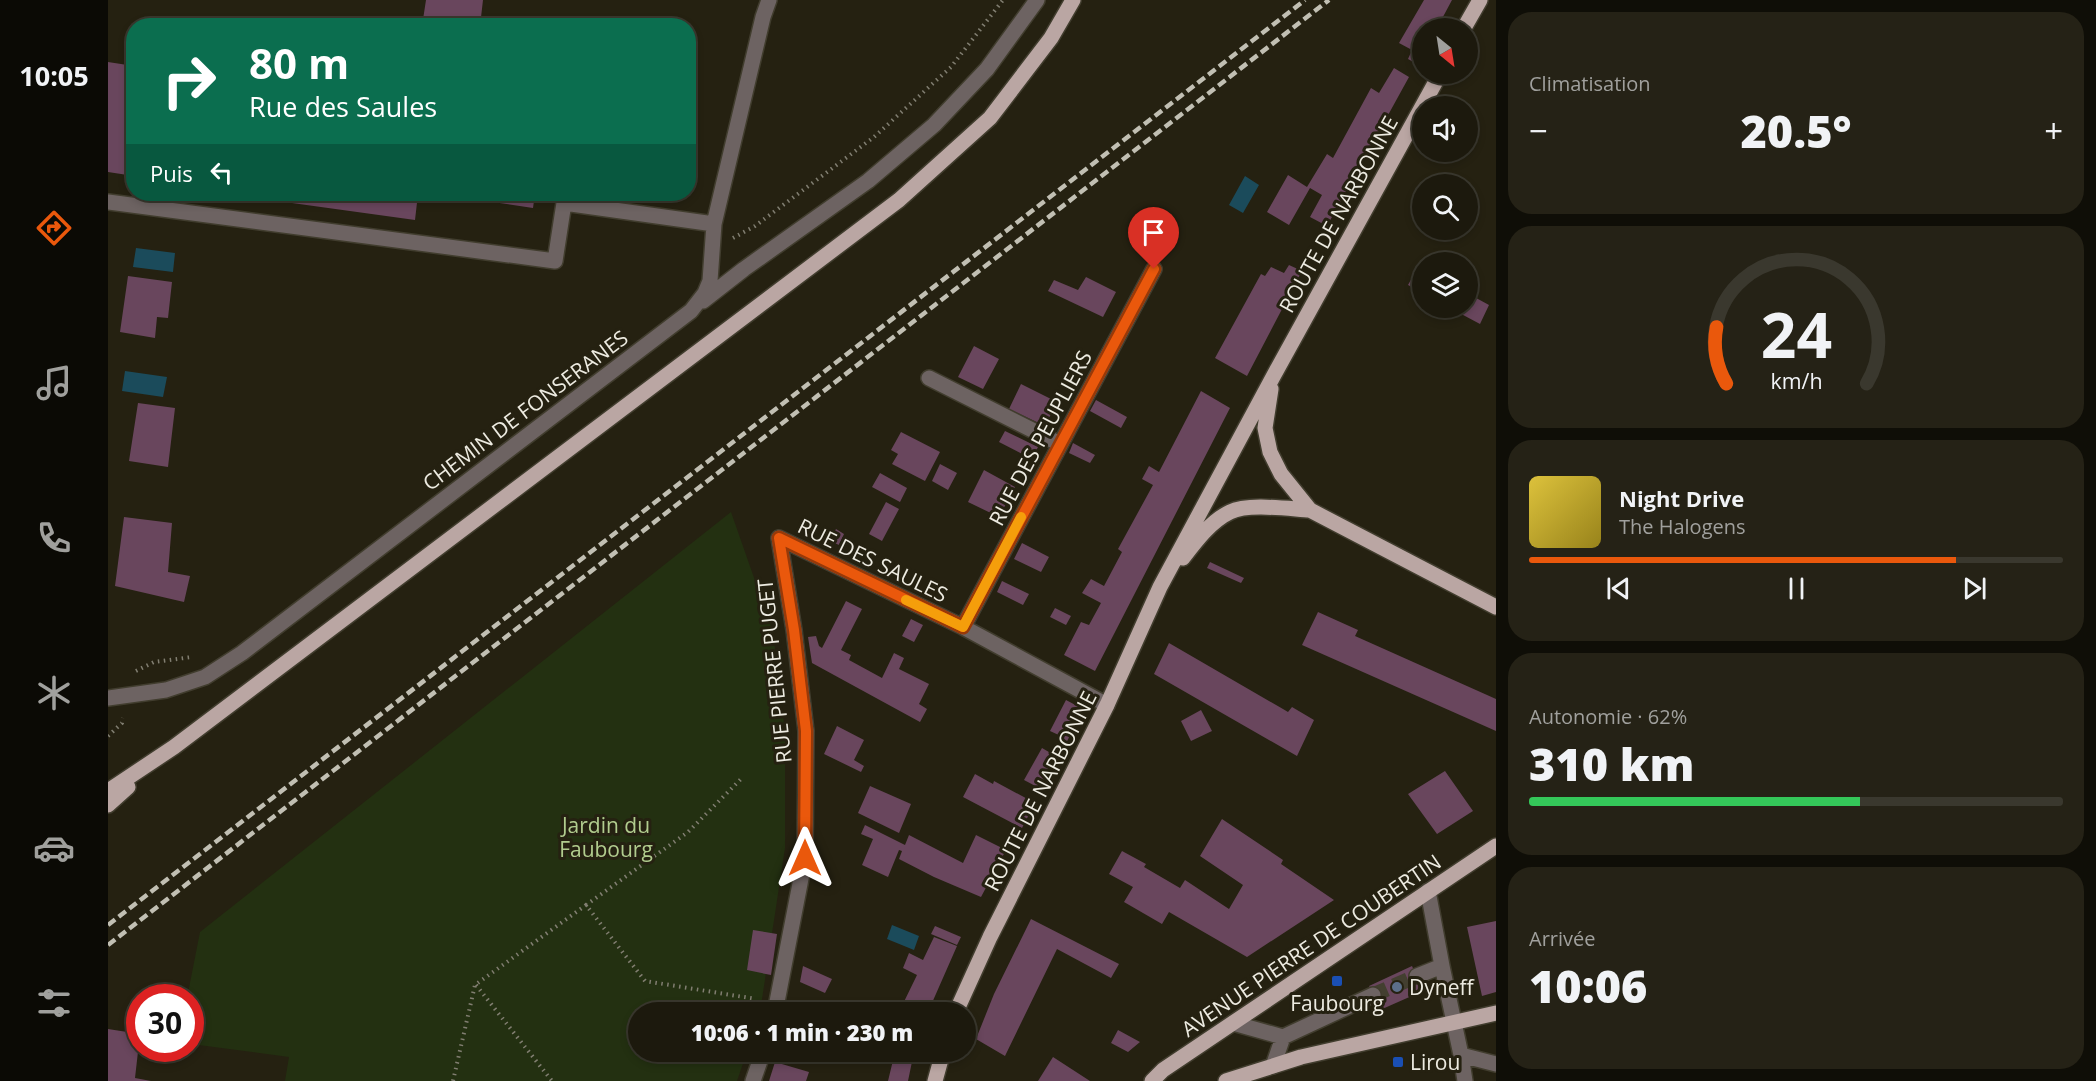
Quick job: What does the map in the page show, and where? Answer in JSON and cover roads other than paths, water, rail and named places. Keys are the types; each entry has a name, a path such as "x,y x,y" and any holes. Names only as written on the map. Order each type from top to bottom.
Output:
{"main road":[{"path":"108,791 174,747 898,200 990,118 1052,38 1073,0"},
{"path":"1470,18 1480,0"},
{"name":"ROUTE DE NARBONNE","path":"961,1002 990,937 1107,705 1160,587 1434,84"},
{"name":"ROUTE DE NARBONNE","path":"1274,375 1265,428 1270,452 1281,474 1310,510"},
{"name":"ROUTE DE NARBONNE","path":"1160,587 1213,523 1232,511 1260,507 1310,510"},
{"path":"1310,510 1496,607"},
{"path":"108,805 174,747"},
{"name":"AVENUE PIERRE DE COUBERTIN","path":"1152,1081 1163,1070 1496,846"},
{"path":"1226,1081 1301,1057 1496,1013"},
{"path":"935,1081 940,1062"}],"street":[{"name":"CHEMIN DE FONSERANES","path":"108,698 166,690 205,677 242,653 691,311 705,294 710,281 714,224 763,17 770,0"},
{"path":"691,311 744,269 868,181 934,126 987,69 1037,0"},
{"path":"108,202 555,261 564,203 714,224"},
{"name":"RUE DES PEUPLIERS","path":"963,627 1154,269"},
{"path":"929,378 1060,444"},
{"name":"RUE DES SAULES","path":"779,538 963,627 1107,705"},
{"name":"RUE PIERRE PUGET","path":"777,1002 805,858 806,731 794,630 779,538"},
{"path":"108,689 126,694"},
{"path":"1428,891 1465,1081"},
{"path":"1417,976 1442,966"},
{"path":"1233,1023 1283,1037 1373,995"},
{"path":"1273,1066 1283,1037"},
{"path":"1461,1055 1496,1064"},
{"path":"753,1081 760,1062"}],"water":[{"path":"1245,176 1259,185 1243,213 1229,205"},
{"path":"136,248 175,253 173,272 133,267"},
{"path":"125,371 167,377 163,397 122,391"},
{"path":"892,925 919,936 914,950 887,939"}],"tunnel":[{"path":"1373,995 1417,976"}],"railway":[{"path":"108,925 1305,0"},
{"path":"108,945 1329,0"}],"place":[{"name":"Faubourg","path":"1337,981"},
{"name":"Dyneff","path":"1397,987"},
{"name":"Lirou","path":"1398,1062"}],"park label":[{"name":"Jardin du Faubourg","path":"606,837"}]}
